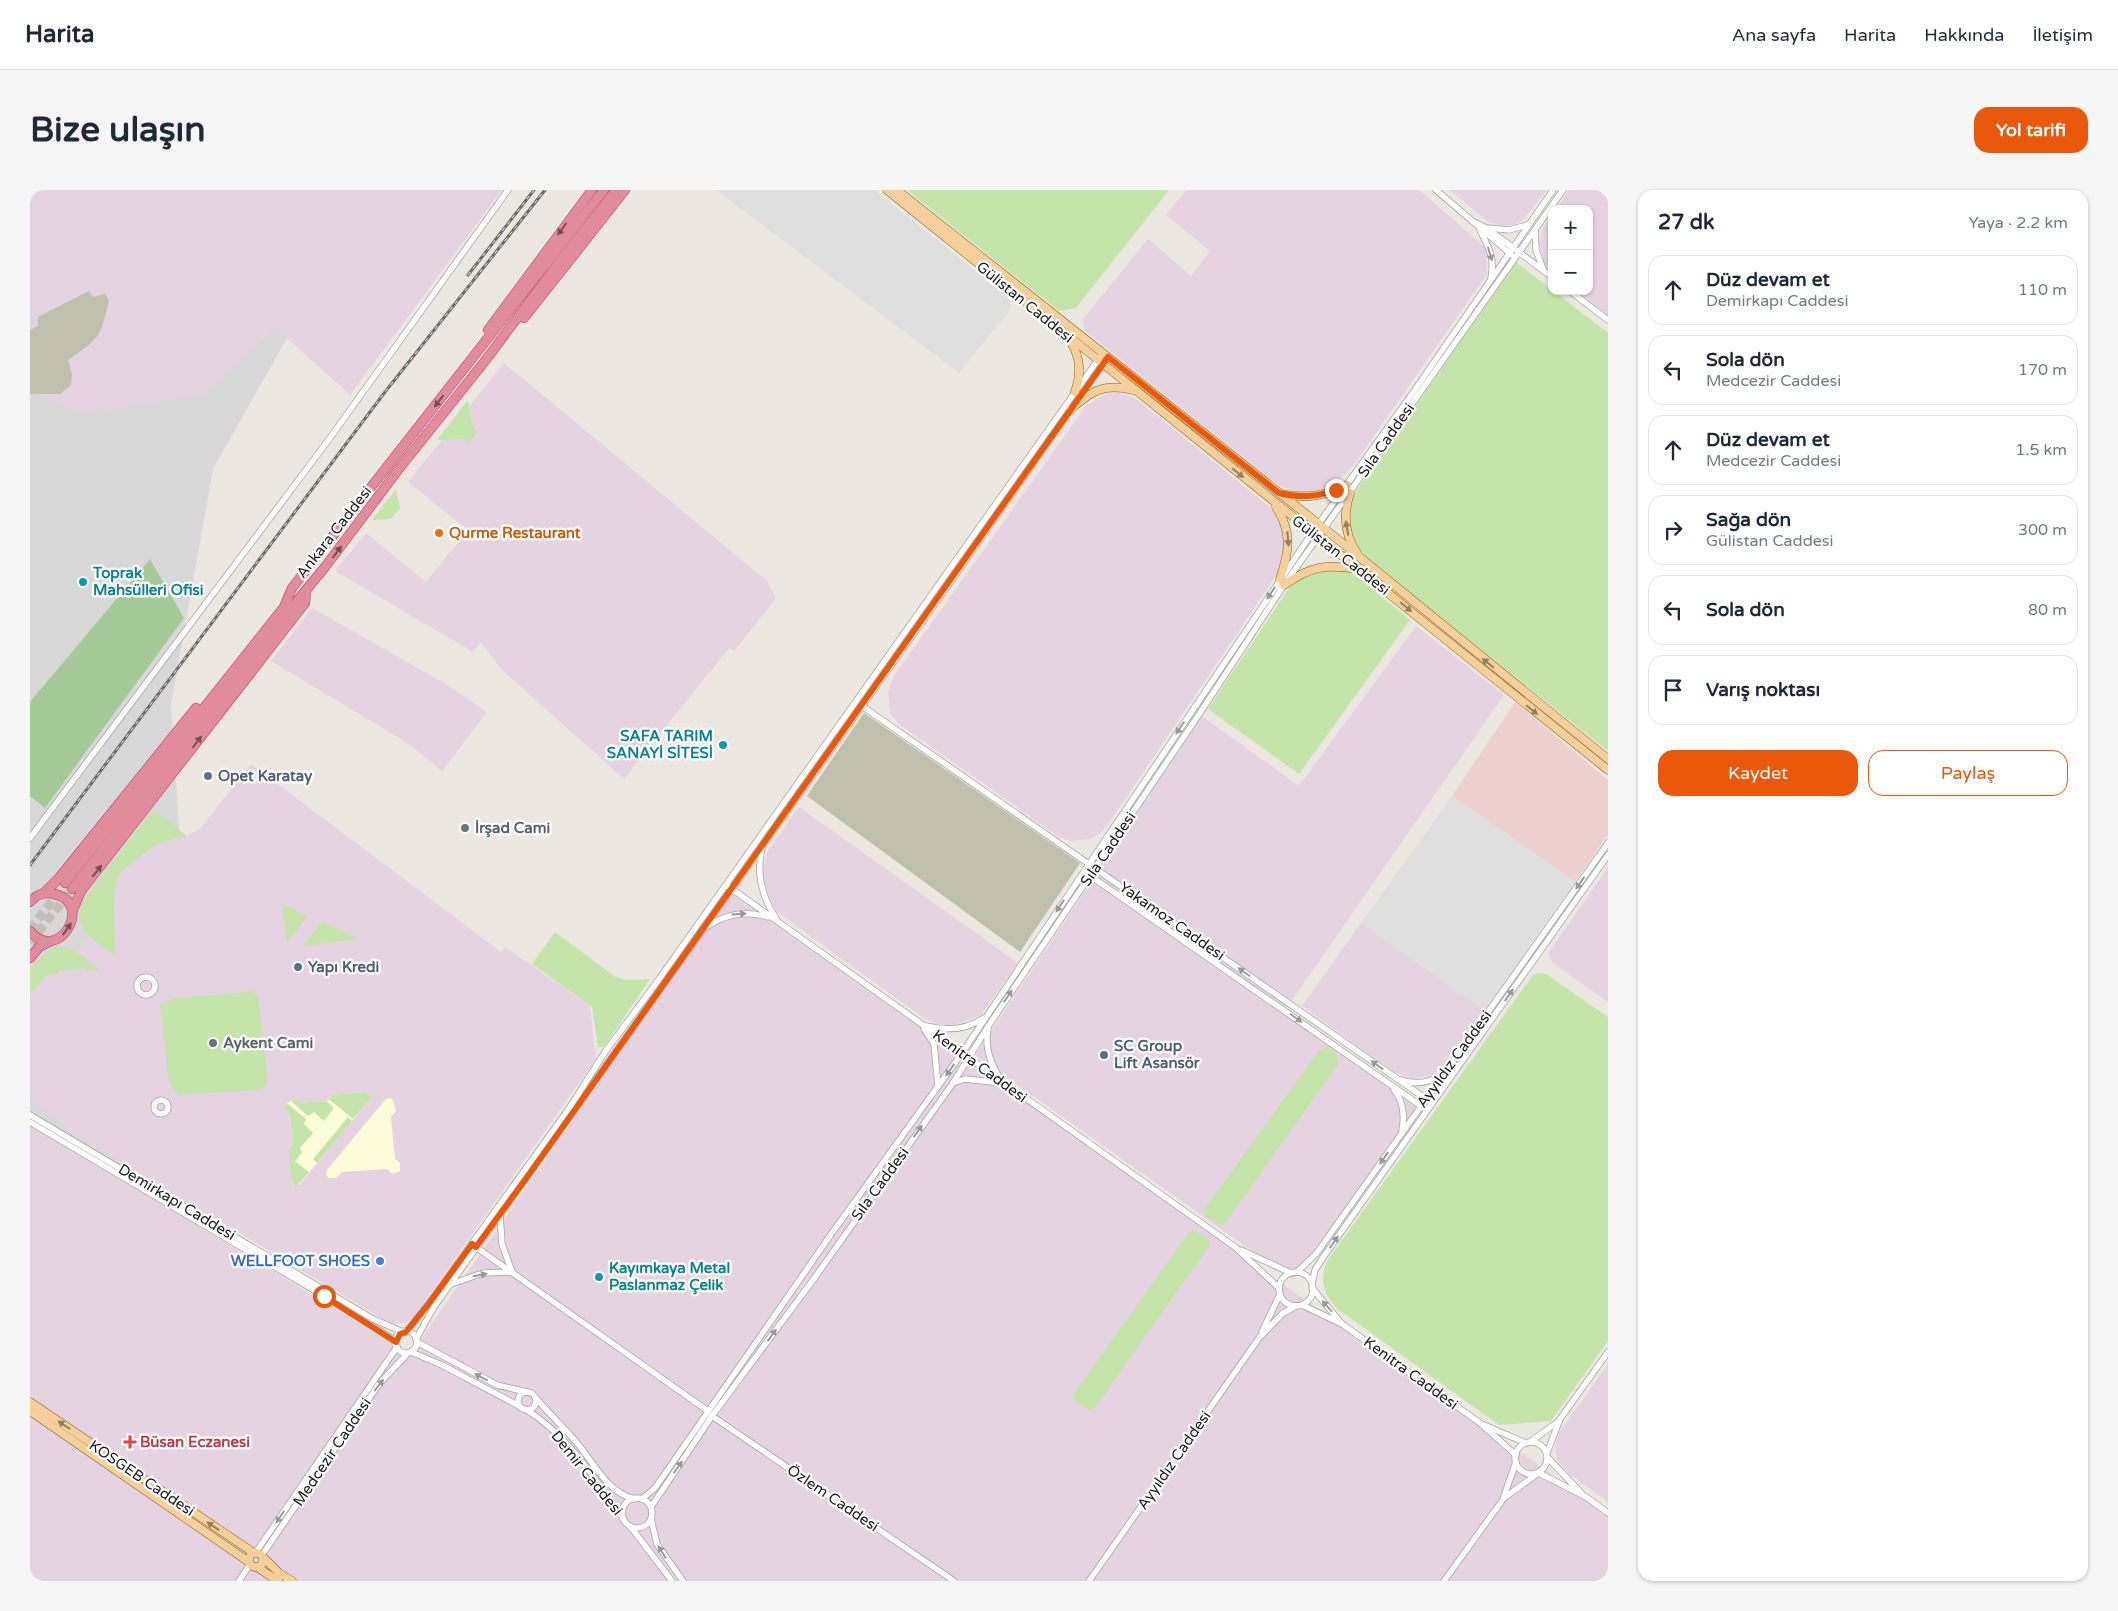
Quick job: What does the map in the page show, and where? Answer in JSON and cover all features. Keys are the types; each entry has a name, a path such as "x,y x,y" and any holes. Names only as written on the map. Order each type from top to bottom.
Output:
{"highway":[{"path":"450,387 499,313 592,190"},
{"name":"Ankara Caddesi","path":"604,190 558,255 485,361 398,470 307,590 69,886 284,607 292,588 450,387 558,255 616,190"},
{"path":"485,361 538,302 625,190"},
{"path":"30,902 44,893 59,878 292,588"},
{"path":"30,958 39,948 60,938 69,929 72,923 72,912 81,891 305,602 307,590"},
{"path":"44,893 59,895 65,899 72,912"},
{"path":"30,931 39,938 53,940"}],"main road":[{"name":"Gülistan Caddesi","path":"887,190 1608,770"},
{"name":"Gülistan Caddesi","path":"897,190 1322,527 1608,759"},
{"path":"1066,334 1079,360 1079,380 1075,392"},
{"path":"1070,410 1082,399 1098,390 1118,387 1135,391"},
{"path":"1279,493 1294,496 1320,496 1348,489 1346,530 1351,543 1362,560"},
{"path":"1273,501 1282,516 1289,543 1282,582"},
{"path":"1282,582 1325,566 1359,569"},
{"name":"KOSGEB Caddesi","path":"30,1402 259,1554 279,1573 292,1581"},
{"name":"KOSGEB Caddesi","path":"30,1411 278,1581"},
{"path":"259,1554 263,1562 252,1564 250,1555 259,1554"}],"street":[{"path":"30,838 335,430 508,190"},
{"path":"1436,190 1517,255 1548,274"},
{"name":"Sıla Caddesi","path":"651,1507 710,1414 813,1280 953,1083 989,1025 1090,876 1282,582 1318,538 1322,527 1553,190"},
{"name":"Sıla Caddesi","path":"1348,489 1563,190"},
{"path":"1480,227 1503,231 1521,228 1529,224"},
{"path":"1480,227 1493,265 1490,281"},
{"path":"1536,227 1536,250 1539,264 1544,271"},
{"path":"1575,295 1608,320"},
{"path":"410,1352 416,1348 417,1340 429,1315 474,1245 570,1107 605,1052 657,982 1075,392 1106,355"},
{"path":"404,1332 412,1334 417,1340 497,1385 531,1393 535,1397 534,1406 522,1408 442,1365 410,1352 400,1351 396,1344 398,1336 404,1332 430,1302 500,1214 862,706 1070,410 1100,362"},
{"path":"651,1519 641,1527 634,1527 626,1522 624,1507 634,1499 642,1499 655,1488 710,1414 832,1232 962,1053 1088,863 1282,582 1312,532 1322,527"},
{"name":"Yakamoz Caddesi","path":"862,706 1432,1103"},
{"name":"Ayyıldız Caddesi","path":"1294,1273 1316,1254 1608,843"},
{"path":"763,846 759,864 761,886 769,908 778,922"},
{"name":"Ayyıldız Caddesi","path":"1312,1286 1315,1270 1322,1259 1608,855"},
{"name":"Yakamoz Caddesi","path":"1083,871 1427,1110"},
{"name":"Kenitra Caddesi","path":"726,884 1235,1247"},
{"path":"703,930 721,918 736,914 759,915 778,922"},
{"path":"922,1024 942,1029 959,1028 972,1025 986,1017"},
{"path":"922,1024 934,1044 938,1087"},
{"path":"989,1025 987,1036 989,1059 1002,1082"},
{"path":"1395,1078 1418,1083 1430,1081 1444,1074"},
{"path":"953,1083 965,1079 1002,1082"},
{"path":"1387,1082 1399,1096 1404,1121 1402,1133"},
{"name":"Demirkapı Caddesi","path":"30,1115 373,1319 393,1330 404,1332"},
{"name":"Demirkapı Caddesi","path":"30,1122 324,1296 396,1344"},
{"path":"449,1285 483,1274 512,1272 502,1244 500,1214"},
{"name":"Özlem Caddesi","path":"474,1245 710,1414 954,1581"},
{"path":"1235,1247 1294,1273 1306,1276 1342,1324"},
{"path":"1235,1247 1279,1291 1285,1302 1299,1305 1342,1324"},
{"path":"1279,1291 1283,1279 1294,1273"},
{"path":"1299,1305 1310,1297 1312,1286"},
{"name":"Ayyıldız Caddesi","path":"1259,1338 1279,1291"},
{"name":"Ayyıldız Caddesi","path":"1089,1581 1259,1338 1282,1314 1299,1305"},
{"name":"Kenitra Caddesi","path":"1342,1324 1480,1423"},
{"name":"Medcezir Caddesi","path":"259,1554 396,1344"},
{"name":"Medcezir Caddesi","path":"259,1554 375,1390 410,1352"},
{"path":"1504,1498 1545,1467 1547,1455 1560,1419 1608,1352"},
{"path":"522,1408 519,1397 526,1392"},
{"name":"Demir Caddesi","path":"535,1397 577,1443 609,1484 622,1495 634,1499"},
{"name":"Demir Caddesi","path":"522,1408 544,1422 564,1441 672,1581"},
{"path":"1444,1581 1504,1498 1520,1447 1560,1419"},
{"path":"1480,1423 1528,1443 1540,1445 1586,1497"},
{"path":"1480,1423 1516,1455"},
{"path":"1516,1462 1522,1471 1532,1474 1538,1473 1586,1497 1608,1513"},
{"path":"642,1499 651,1507 651,1519 657,1544 683,1581"},
{"path":"239,1581 252,1564"}],"shaded area":[{"path":"30,190 348,230 213,469 171,705 228,1581 30,1581"},
{"path":"30,190 502,190 350,395 276,328 203,395 80,414 37,394 60,394 71,385 72,375 68,360 82,350 93,297 89,292 38,317 38,326 30,330"},
{"path":"716,190 874,190 1008,297 1011,304 1010,310 959,373"},
{"path":"1186,190 1419,190 1486,248 1487,274 1354,465 1334,484 1322,489 1304,492 1290,490 1278,485 1084,330 1083,319 1148,239 1191,276 1210,251 1166,215"},
{"path":"1450,190 1547,190 1523,220 1513,225 1501,226 1487,221"},
{"path":"1569,190 1608,190 1608,315 1582,295 1593,295 1593,205 1559,205"},
{"path":"1548,221 1548,268 1544,263 1539,243 1542,230"},
{"path":"89,291 93,297 105,294 109,301 98,335 90,344 68,360 72,375 71,385 60,394 30,394 30,330 38,326 38,317"},
{"path":"504,363 767,581 776,598 734,651 729,648 624,779 500,668 481,642 473,652 335,571 366,533 426,582 468,530 408,482"},
{"path":"1115,392 1135,398 1271,508 1281,525 1285,547 1282,564 1274,579 1109,823 1101,833 1091,839 1071,841 1059,837 899,724 890,713 888,692 894,676 1086,406 1103,395"},
{"path":"150,559 184,618 45,808 30,796 30,702"},
{"path":"312,608 449,686 487,712 442,771 406,742 271,661"},
{"path":"1416,626 1504,695 1283,1013 1417,1107 1293,1280 975,1055 1202,716 1299,786"},
{"path":"1515,702 1608,780 1608,835 1575,882 1452,796"},
{"path":"864,713 1080,863 1020,952 807,796"},
{"path":"251,764 501,952 505,947 590,1006 596,1059 413,1318 405,1323 395,1324 383,1319 70,1132 30,1098 30,994 47,974 58,974 58,970 85,968 99,970 77,952 89,937 115,955 115,889 121,872 160,842 184,837 200,829"},
{"path":"1452,796 1575,882 1484,1010 1361,923"},
{"path":"799,807 1018,963 981,1015 955,1025 940,1025 925,1019 776,911 769,898 765,884 763,871 765,859 769,849"},
{"path":"1608,867 1608,1002 1553,963 1548,954"},
{"path":"730,893 1608,1514 1608,1581 30,1581 30,1125 411,1354"},
{"path":"1361,923 1484,1010 1441,1068 1432,1075 1413,1079 1394,1072 1302,1006"},
{"path":"366,1092 370,1099 299,1185 293,1185 289,1148 293,1145 290,1115 285,1109 287,1103 294,1099 299,1103 326,1101 330,1100 331,1095"},
{"path":"388,1098 392,1099 396,1111 391,1117 395,1159 400,1163 400,1171 392,1174 387,1169 342,1172 336,1178 329,1178 326,1175 327,1170"},
{"path":"1608,1364 1608,1502 1567,1472 1557,1459 1555,1445 1558,1434"}],"green space":[{"path":"907,190 1169,190 1076,308 1059,311"},
{"path":"1516,262 1548,287 1548,295 1559,295 1608,333 1608,751 1368,559 1356,543 1350,525 1353,497"},
{"path":"468,400 472,424 477,433 470,442 460,439 437,440"},
{"path":"396,489 400,508 391,519 372,520"},
{"path":"1320,570 1339,570 1349,572 1358,577 1410,620 1299,774 1208,709 1289,588 1300,578"},
{"path":"150,812 156,812 186,835 155,846 119,875 113,903 116,956 87,933 82,925 80,909 84,899"},
{"path":"282,904 307,916 287,943"},
{"path":"322,921 358,939 303,946"},
{"path":"555,932 614,976 625,980 650,979 604,1047 598,1047 592,1007 532,964"},
{"path":"60,946 77,952 99,970 87,970 85,968 59,970 58,974 47,975 30,994 30,969 50,949"},
{"path":"1539,973 1546,974 1608,1017 1608,1341 1551,1421 1499,1425 1339,1310 1329,1299 1323,1279 1329,1258 1533,975"},
{"path":"253,991 258,997 268,1082 261,1090 178,1095 169,1083 160,1004 172,999"},
{"path":"1327,1047 1336,1053 1338,1064 1224,1225 1220,1225 1205,1215 1204,1210 1319,1050"},
{"path":"366,1092 370,1099 353,1119 330,1100 331,1095"},
{"path":"296,1099 299,1103 326,1101 334,1108 324,1121 314,1112 308,1116 291,1101"},
{"path":"287,1103 306,1119 304,1124 313,1133 300,1148 302,1153 295,1161 309,1172 296,1187 293,1183 290,1169 289,1148 293,1145 290,1115 285,1109"},
{"path":"348,1117 352,1121 317,1163 313,1159"},
{"path":"1194,1230 1209,1240 1209,1246 1094,1409 1089,1410 1074,1400 1073,1395 1189,1232"}],"tunnel":[{"path":"30,930 65,883"},
{"path":"30,943 72,889"}],"railway":[{"path":"468,275 534,190"},
{"path":"30,865 385,392 545,190"}],"place":[{"name":"Qurme Restaurant","path":"439,533"},
{"name":"Toprak Mahsülleri Ofisi","path":"83,582"},
{"name":"SAFA TARIM SANAYİ SİTESİ","path":"723,745"},
{"name":"Opet Karatay","path":"208,776"},
{"name":"İrşad Cami","path":"465,828"},
{"name":"Yapı Kredi","path":"298,967"},
{"name":"Aykent Cami","path":"213,1043"},
{"name":"SC Group Lift Asansör","path":"1104,1055"},
{"name":"WELLFOOT SHOES","path":"380,1261"},
{"name":"Kayımkaya Metal Paslanmaz Çelik","path":"599,1277"},
{"name":"Büsan Eczanesi","path":"130,1442"}],"route":[{"path":"324,1296 396,1342 396,1338 403,1332 406,1332 472,1244 476,1247 530,1173 1108,357 1279,493 1306,497 1320,496 1336,490"}]}
